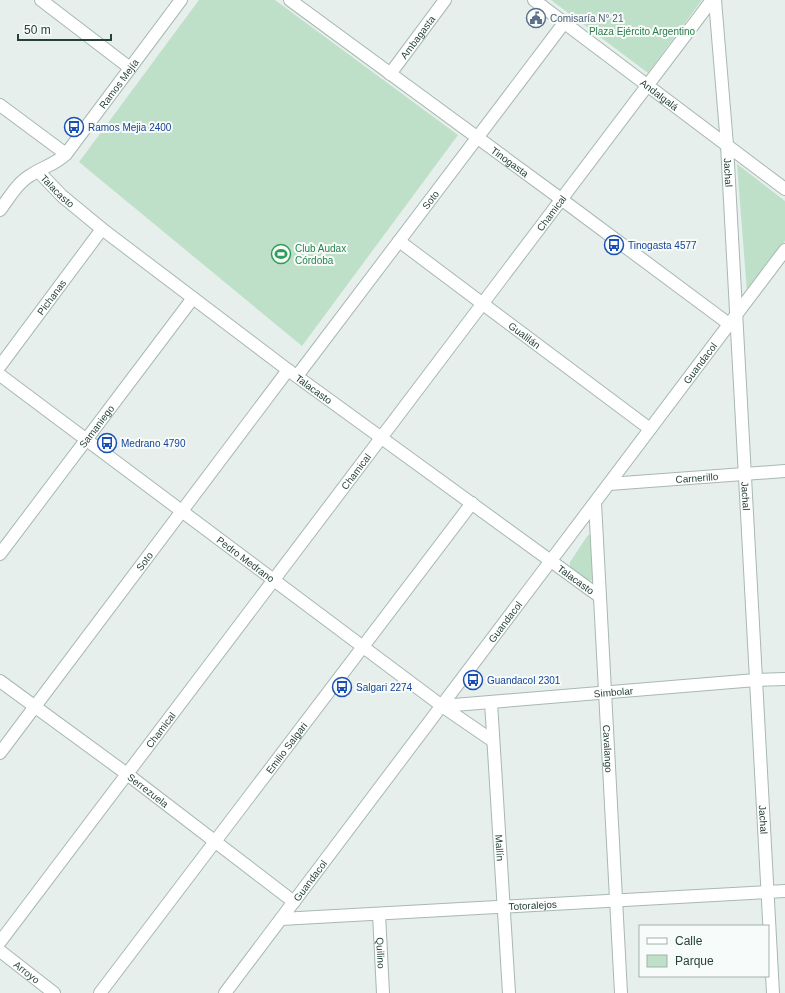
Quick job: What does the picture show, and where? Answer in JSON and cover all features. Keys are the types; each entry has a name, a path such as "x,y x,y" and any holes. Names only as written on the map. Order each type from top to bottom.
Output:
{"street":[{"path":"41,0 130,68"},
{"name":"Ramos Mejía","path":"0,210 25,179 50,166 66,154 181,0"},
{"name":"Tinogasta","path":"290,0 729,324"},
{"name":"Ambagasta","path":"390,74 445,0"},
{"name":"Andalgalá","path":"534,0 648,84 785,189"},
{"name":"Chamical","path":"0,942 712,0"},
{"name":"Jachal","path":"715,0 727,145 773,993"},
{"name":"Soto","path":"0,753 182,511 399,241 564,22"},
{"path":"0,105 66,154"},
{"name":"Talacasto","path":"38,171 58,193 102,229 193,298 292,373 599,596"},
{"name":"Pichanas","path":"0,366 102,229"},
{"name":"Gualilán","path":"399,241 650,430"},
{"name":"Guandacol","path":"225,993 785,250"},
{"path":"772,267 785,266"},
{"name":"Samaniego","path":"0,554 193,298"},
{"name":"Pedro Medrano","path":"0,375 442,706 493,741"},
{"name":"Carnerillo","path":"609,484 785,471"},
{"name":"Emilio Salgari","path":"100,993 472,503"},
{"name":"Cavalango","path":"594,503 621,993"},
{"name":"Simbolar","path":"442,706 756,680 785,679"},
{"name":"Serrezuela","path":"0,681 127,774 294,902"},
{"name":"Mallín","path":"491,702 509,993"},
{"name":"Totoralejos","path":"281,919 785,891"},
{"name":"Quilino","path":"379,914 383,993"},
{"name":"Arroyo","path":"0,951 54,993"}],"green space":[{"name":"Club Audax Córdoba","path":"199,0 275,0 458,135 302,346 79,162"},
{"name":"Plaza Ejército Argentino","path":"551,0 702,0 648,73"},
{"path":"737,164 785,201 785,241 747,292"},
{"path":"588,535 592,535 594,580 587,581 570,568 570,562"}],"place":[{"name":"Comisaría N° 21","path":"536,18"},
{"name":"Ramos Mejia 2400","path":"74,127"},
{"name":"Tinogasta 4577","path":"614,245"},
{"name":"Club Audax Córdoba","path":"281,254"},
{"name":"Medrano 4790","path":"107,443"},
{"name":"Guandacol 2301","path":"473,680"},
{"name":"Salgari 2274","path":"342,687"}]}
